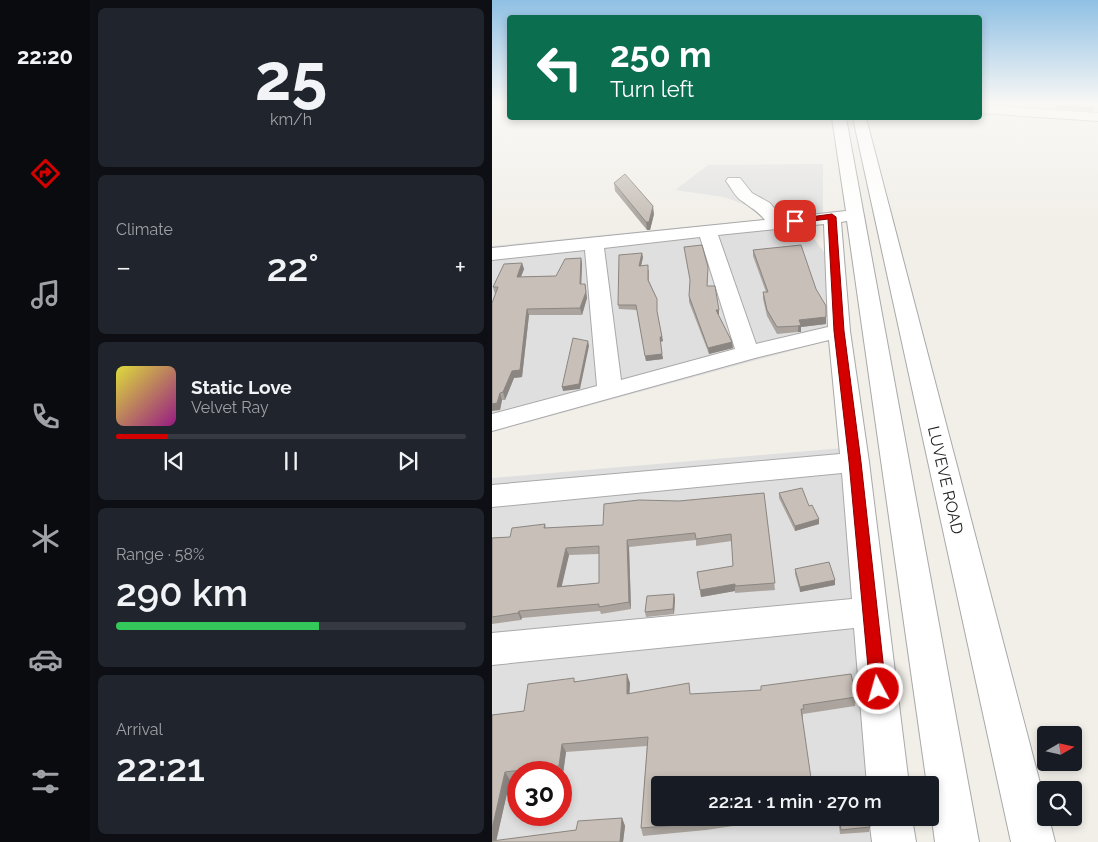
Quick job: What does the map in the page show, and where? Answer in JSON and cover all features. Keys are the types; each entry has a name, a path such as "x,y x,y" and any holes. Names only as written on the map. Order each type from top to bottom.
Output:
{"street":[{"path":"840,142 844,216 839,331 855,462 887,776"},
{"name":"LUVEVE ROAD","path":"865,142 1033,842"},
{"path":"734,180 746,197 764,207 776,223"},
{"path":"492,254 844,216"},
{"path":"844,216 957,842"},
{"path":"707,230 748,352"},
{"path":"594,244 610,390"},
{"path":"492,423 748,352 839,331"},
{"path":"492,496 855,462"},
{"path":"492,649 871,612"},
{"path":"892,826 894,842"}],"shaded area":[{"path":"823,164 823,215 761,217 751,207 724,197 675,190 708,165"},
{"path":"797,216 839,272 849,335 492,432 492,246"},
{"path":"867,446 905,776 651,776 651,826 911,826 912,842 492,842 492,478"}],"building":[{"path":"625,174 653,206 649,222 646,222 614,183"},
{"path":"702,245 708,267 707,286 715,286 719,310 716,310 732,342 708,348 689,296 690,280 684,247"},
{"path":"801,245 816,289 826,306 826,317 799,320 801,325 798,326 777,327 767,310 763,292 768,292 753,250"},
{"path":"642,253 639,266 648,265 648,280 657,299 657,311 662,337 660,337 662,354 645,356 636,305 618,305 619,255"},
{"path":"581,258 580,284 585,284 586,292 580,308 527,309 520,370 512,371 503,392 500,393 497,403 492,404 492,303 498,287 493,287 504,264 522,263 517,277 556,276 565,259"},
{"path":"573,338 588,341 579,384 562,387"},
{"path":"802,488 809,506 812,505 819,519 795,526 779,493"},
{"path":"764,493 775,583 735,586 735,584 700,590 697,572 733,566 731,534 696,539 695,533 627,540 629,602 599,607 599,604 519,611 518,613 492,617 492,538 510,537 512,528 545,524 544,528 603,525 604,504 639,500 679,501","holes":["599,546 599,583 557,587 566,548"]},
{"path":"829,562 835,580 800,587 795,569"},
{"path":"674,594 673,609 645,612 647,596"},
{"path":"627,674 627,694 689,683 690,694 761,690 761,686 851,674 856,697 803,705 804,709 801,709 811,776 651,776 651,826 667,826 641,828 648,737 562,744 560,761 507,761 507,772 505,772 492,829 492,715 524,711 528,684 574,678 574,682"},
{"path":"622,818 620,842 492,842 576,830 578,821"},
{"path":"840,826 870,826 870,827 841,830"}],"route":[{"path":"795,221 832,217 839,331 855,462 878,689"}]}
